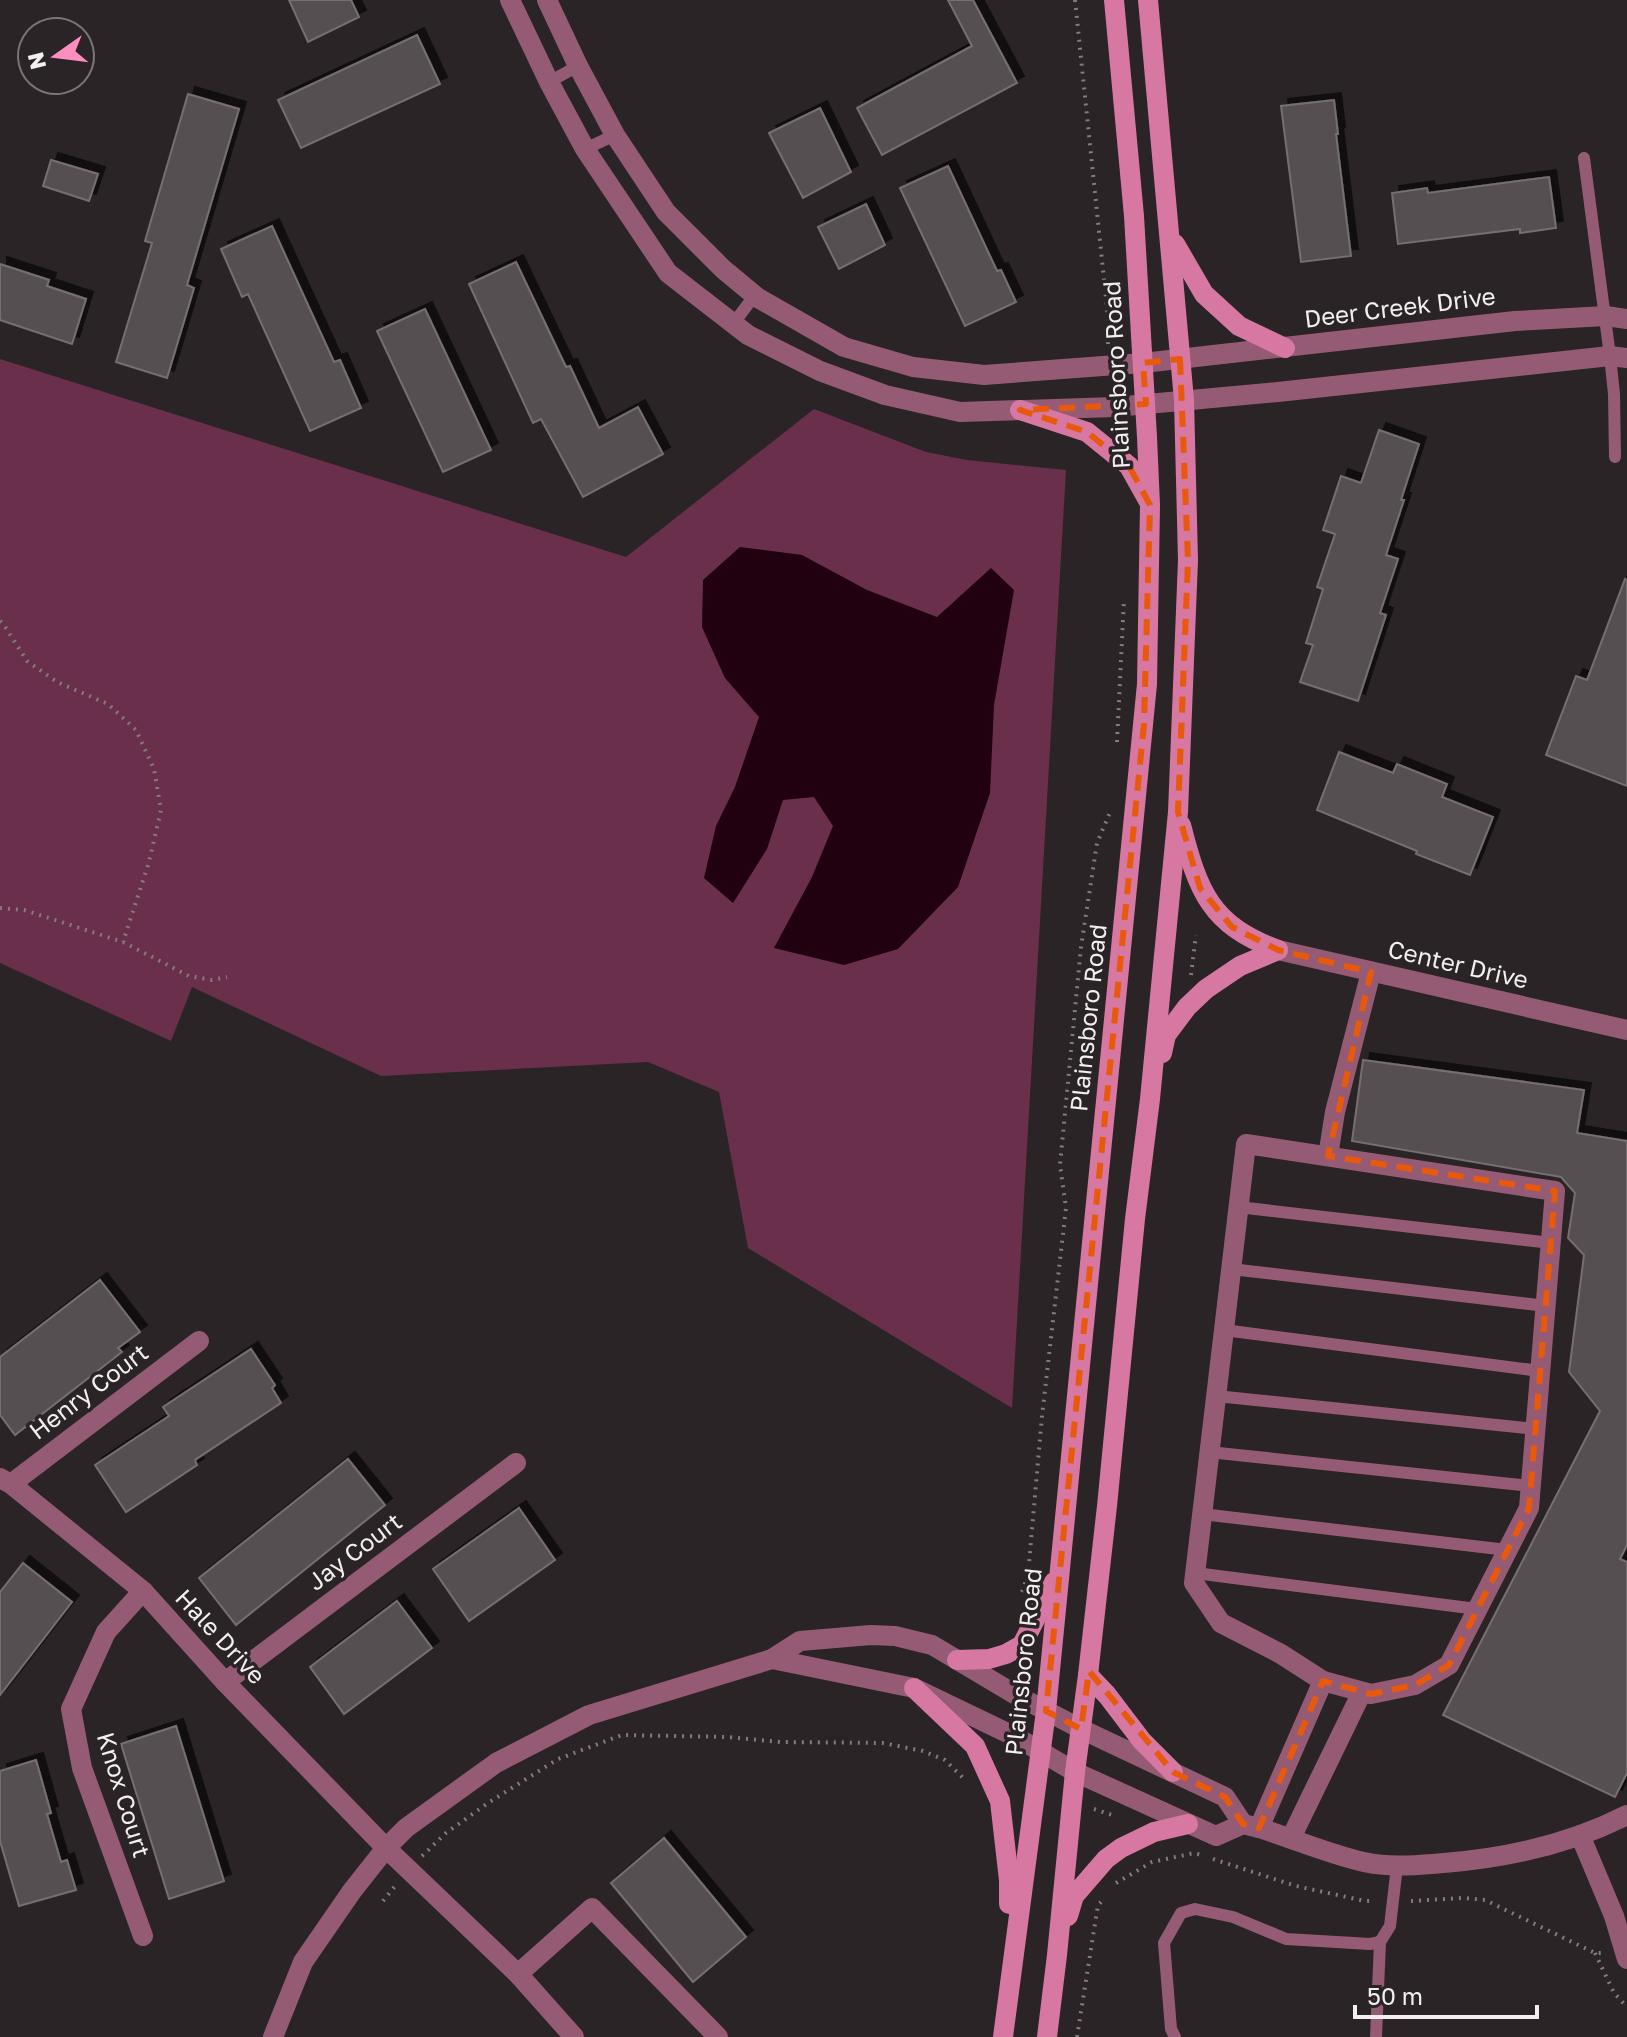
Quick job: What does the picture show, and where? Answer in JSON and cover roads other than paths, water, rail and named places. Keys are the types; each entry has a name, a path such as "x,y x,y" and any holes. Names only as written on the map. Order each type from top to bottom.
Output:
{"street":[{"path":"510,0 585,149 668,273 748,335 820,371 885,395 960,412 1115,407 1619,357"},
{"name":"Deer Creek Drive","path":"547,0 615,135 666,212 723,269 755,295 844,347 913,367 984,375 1143,363 1515,321 1606,316 1627,319"},
{"name":"Plainsboro Road","path":"1003,2037 1046,1711 1147,684 1150,505 1146,404 1134,216 1114,0"},
{"path":"1047,2037 1109,1491 1178,812 1188,560 1184,400 1148,0"},
{"path":"1171,238 1204,294 1239,326 1285,348"},
{"path":"1020,410 1087,432 1129,466 1150,505"},
{"path":"1178,812 1191,864 1200,888 1214,909 1232,927 1254,941 1278,950"},
{"path":"1150,1099 1166,1035 1191,1003 1222,976 1278,950"},
{"name":"Center Drive","path":"1278,950 1627,1030"},
{"path":"1328,1156 1335,1112 1371,972"},
{"path":"1246,1144 1328,1156 1555,1191 1529,1508 1449,1665 1415,1685 1371,1694 1323,1681 1281,1654 1221,1623 1194,1583 1246,1144"},
{"name":"Henry Court","path":"6,1481 199,1341"},
{"name":"Jay Court","path":"225,1682 516,1463"},
{"name":"Hale Drive","path":"6,1481 143,1591 225,1682 386,1848 518,1974 574,2037"},
{"path":"957,1660 989,1659 1022,1645 1061,1567"},
{"name":"Knox Court","path":"143,1591 106,1632 71,1709 82,1768 143,1936"},
{"path":"273,2037 303,1962 352,1891 406,1828 496,1763 589,1715 772,1659 800,1641 871,1635 895,1636 932,1645 1046,1711 1225,1797 1251,1826 1365,1862 1397,1866 1485,1860 1546,1847 1600,1829 1627,1815"},
{"path":"772,1659 914,1688 1040,1751 1075,1772 1216,1836 1251,1826 1323,1681"},
{"path":"1088,1675 1142,1741 1173,1772"},
{"path":"914,1688 975,1746 1000,1801 1009,1880 1010,1973"},
{"path":"1291,1838 1362,1692"},
{"path":"1057,1955 1074,1896 1106,1859 1154,1832 1188,1824"},
{"path":"1580,1835 1614,1916 1626,1956"},
{"path":"518,1974 592,1908 718,2037"}],"lane":[{"path":"549,82 578,66"},
{"path":"585,149 615,135"},
{"path":"1584,158 1606,316 1619,357 1614,394 1615,457"},
{"path":"733,324 755,295"},
{"path":"1238,1207 1551,1243"},
{"path":"1231,1269 1546,1306"},
{"path":"1224,1330 1540,1371"},
{"path":"1216,1396 1536,1429"},
{"path":"1209,1452 1531,1486"},
{"path":"1202,1514 1507,1550"},
{"path":"1195,1573 1477,1609"},
{"path":"1376,2037 1380,1942 1390,1926 1397,1866"},
{"path":"1175,2037 1171,2029 1164,1943 1181,1913 1195,1909 1233,1917 1286,1939 1380,1942"}]}
